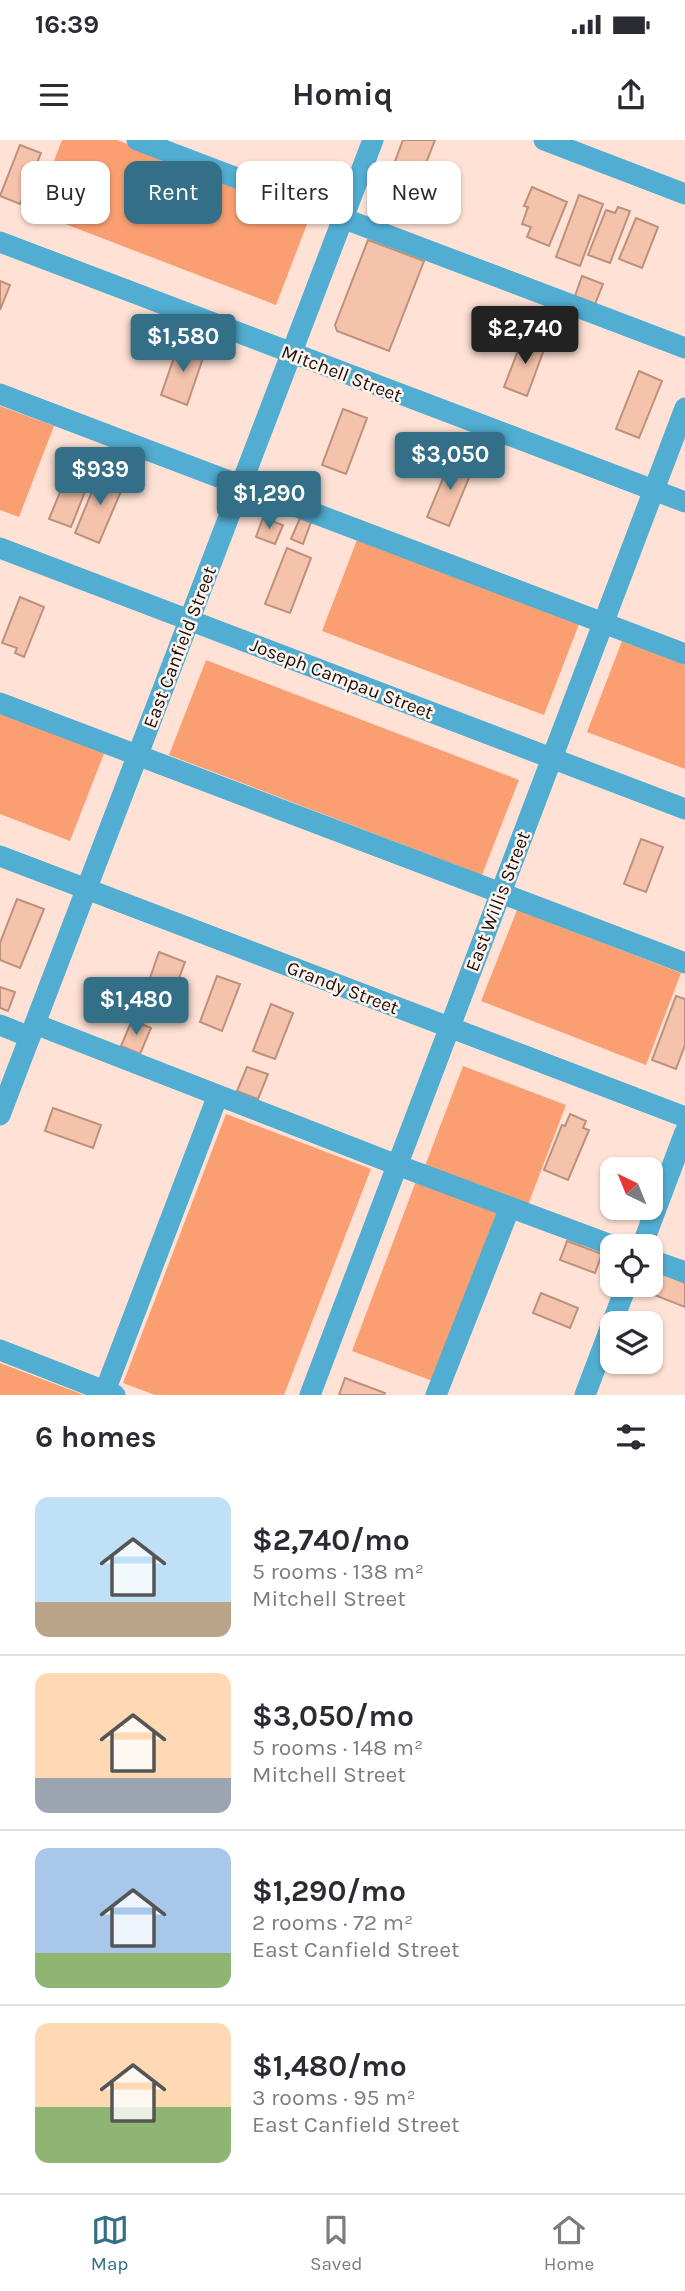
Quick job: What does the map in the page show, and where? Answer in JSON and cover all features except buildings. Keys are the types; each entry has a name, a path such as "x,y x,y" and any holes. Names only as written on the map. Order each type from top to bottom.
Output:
{"street":[{"path":"137,140 236,178"},
{"name":"East Canfield Street","path":"353,193 373,140"},
{"path":"544,140 685,194"},
{"path":"353,223 685,348"},
{"name":"East Canfield Street","path":"0,1115 341,224"},
{"name":"Mitchell Street","path":"0,242 685,502"},
{"path":"0,394 685,654"},
{"name":"East Willis Street","path":"310,1395 685,408"},
{"name":"Joseph Campau Street","path":"0,548 685,808"},
{"path":"0,703 685,962"},
{"name":"Grandy Street","path":"0,856 685,1117"},
{"path":"0,1025 33,1030 218,1096 600,1241"},
{"path":"0,1350 110,1393 218,1096"},
{"path":"647,1234 685,1132"},
{"path":"436,1395 510,1207"},
{"path":"663,1264 685,1272"},
{"path":"585,1395 622,1297"}],"shaded area":[{"path":"62,140 117,140 172,161 124,161 124,224 222,224 222,180 236,185 236,224 307,224 276,305 65,224 110,224 110,161 54,161"},
{"path":"0,406 54,426 19,517 0,510"},
{"path":"357,540 579,624 544,715 322,631"},
{"path":"622,641 685,665 685,769 587,732"},
{"path":"206,660 519,780 482,875 169,755"},
{"path":"0,711 105,751 70,841 0,814"},
{"path":"517,910 681,973 646,1065 481,1001"},
{"path":"463,1066 566,1105 528,1205 425,1166"},
{"path":"226,1114 371,1169 284,1395 155,1395 123,1383"},
{"path":"416,1181 501,1213 438,1383 352,1351"},
{"path":"0,1363 84,1395 0,1395"}]}
